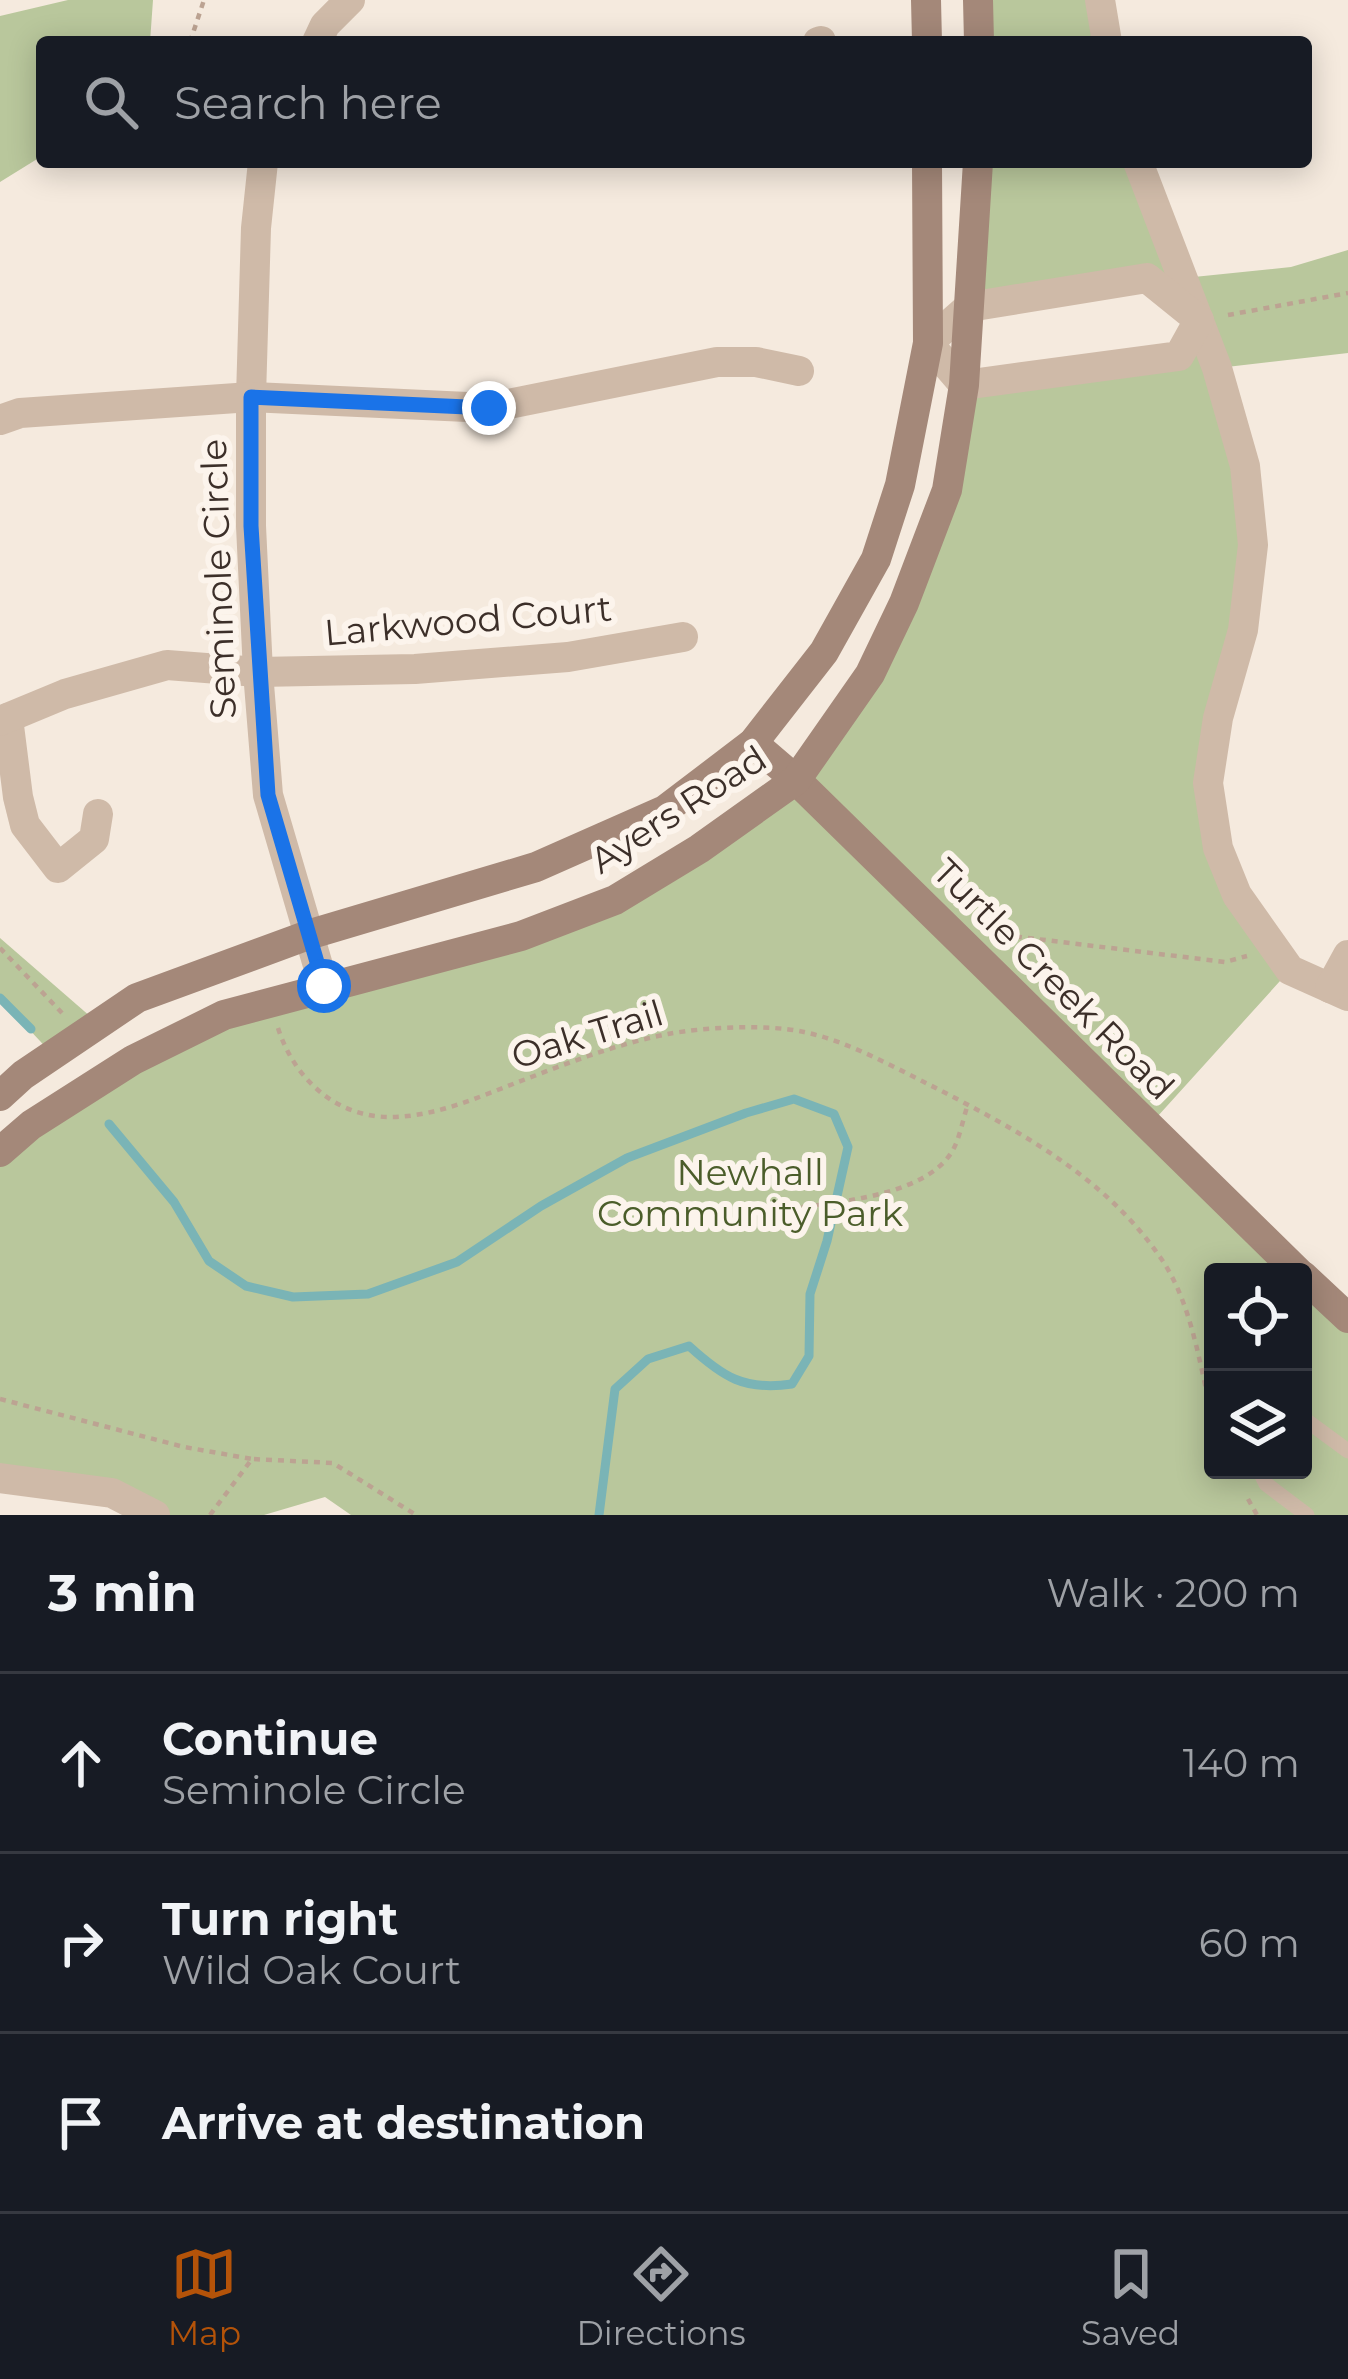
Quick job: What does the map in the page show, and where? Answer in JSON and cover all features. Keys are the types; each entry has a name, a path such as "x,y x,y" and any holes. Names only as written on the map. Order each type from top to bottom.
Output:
{"street":[{"path":"320,36 350,0"},
{"path":"926,0 927,36"},
{"path":"978,0 979,36"},
{"path":"1100,0 1106,36"},
{"name":"Seminole Circle","path":"262,168 251,397 258,673 268,795 324,986"},
{"name":"Ayers Road","path":"0,1096 23,1075 137,998 311,934 536,867 665,811 753,743 824,652 876,560 900,485 928,343 927,168"},
{"name":"Ayers Road","path":"0,1152 31,1125 133,1060 224,1015 521,936 615,900 699,850 796,780 870,674 904,603 947,490 964,385 978,168"},
{"path":"1140,168 1199,320 1245,466 1253,545 1243,630 1218,718 1208,784 1218,848 1237,895 1290,970 1339,993 1348,955"},
{"path":"1147,278 1199,320 1179,356 964,385 928,343 969,307 1147,278"},
{"path":"0,420 20,413 251,397 489,408 717,362 756,362 799,371"},
{"name":"Larkwood Court","path":"4,720 65,694 167,665 258,673 415,669 568,657 682,637"},
{"path":"4,720 26,825 58,868 94,839 98,814"},
{"name":"Turtle Creek Road","path":"753,743 1290,1263"},
{"name":"Turtle Creek Road","path":"1312,1284 1348,1318"},
{"path":"0,1478 112,1493 155,1515"}],"lane":[{"path":"1312,1425 1348,1451"},
{"path":"1263,1479 1307,1515"}],"path":[{"path":"192,36 204,0"},
{"path":"1199,320 1348,293"},
{"path":"1004,935 1225,962 1246,956"},
{"path":"0,948 50,997 80,1036"},
{"name":"Oak Trail","path":"270,1002 295,1065 318,1092 338,1106 390,1117 453,1107 583,1058 669,1034 802,1031 862,1051 1041,1144 1127,1215 1163,1260 1186,1312 1204,1384"},
{"path":"766,1212 910,1186 952,1153 968,1104"},
{"path":"0,1399 184,1447 252,1459 332,1463 416,1515"},
{"path":"210,1515 252,1459"}],"green space":[{"path":"68,0 153,0 150,36 36,36 36,160 0,182 0,16"},
{"path":"978,0 1100,0 1106,36 979,36"},
{"name":"Newhall Community Park","path":"978,168 1140,168 1184,278 1291,267 1348,250 1348,353 1218,368 1253,545 1218,718 1218,848 1290,970 1148,1127 1289,1263 1204,1263 1204,1479 1312,1479 1312,1284 1348,1318 1348,1515 351,1515 325,1497 264,1515 155,1515 0,1478 0,1152 133,1060 615,900 796,780 904,603 964,385 1179,356 1199,320 1147,278 969,307"},
{"path":"0,938 99,1024 53,1055 0,998"}],"waterway":[{"path":"0,998 31,1029"},
{"path":"109,1124 174,1202 209,1261 246,1286 293,1297 368,1294 457,1262 541,1206 627,1158 746,1113 794,1099 834,1114 848,1147 810,1294 809,1356 792,1384 775,1386 735,1379 689,1346 648,1359 615,1389 599,1515"}],"route":[{"path":"324,986 268,795 251,526 251,397 489,408"}]}
